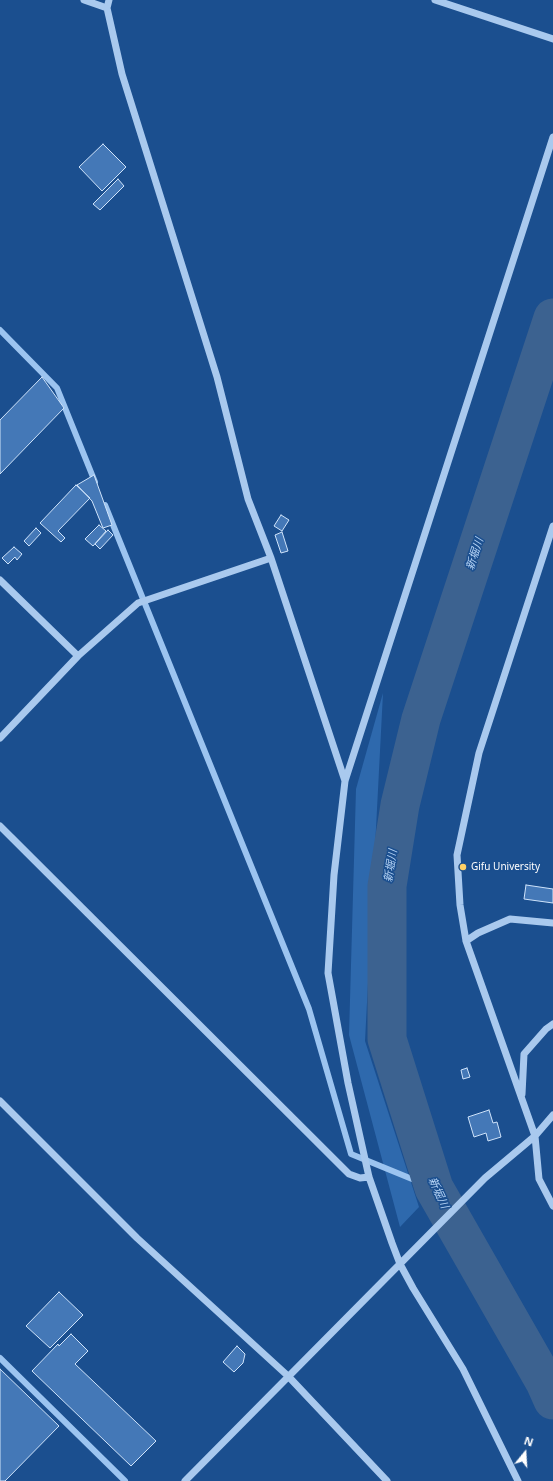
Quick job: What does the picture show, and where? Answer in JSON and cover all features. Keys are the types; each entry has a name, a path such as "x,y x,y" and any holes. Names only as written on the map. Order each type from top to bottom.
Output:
{"street":[{"path":"84,0 107,8"},
{"path":"109,0 107,8 122,74 217,377 248,500 271,558 345,781"},
{"path":"435,0 553,39"},
{"path":"518,1481 463,1369 400,1264 369,1177 348,1083 328,973 334,875 345,781 553,137"},
{"path":"553,526 479,753 457,855 460,905 466,941 535,1136 539,1179 553,1206"},
{"path":"0,738 78,656 138,603 271,558"},
{"path":"0,580 78,656"},
{"path":"0,826 348,1174 360,1178 369,1177"},
{"path":"466,941 478,933 510,919 553,923"},
{"path":"522,1098 524,1054 546,1029 553,1024"},
{"path":"0,1101 137,1238 288,1376 386,1481"},
{"path":"185,1481 400,1264 409,1257 485,1178 535,1136 553,1115"}],"shaded area":[{"path":"383,693 365,1041 419,1207 400,1227 349,1035 356,789"}],"building":[{"path":"103,144 126,167 102,191 79,167"},
{"path":"118,179 124,186 100,210 93,204"},
{"path":"42,377 64,408 0,474 0,420"},
{"path":"94,475 112,525 103,528 92,501 77,485"},
{"path":"76,485 90,498 58,531 65,538 61,542 40,523"},
{"path":"281,515 289,520 282,531 274,526"},
{"path":"99,525 106,531 93,546 85,539"},
{"path":"36,528 41,533 29,546 24,541"},
{"path":"108,530 113,535 100,549 95,544"},
{"path":"282,532 288,551 281,553 275,535"},
{"path":"14,547 22,554 17,560 15,557 8,564 2,558"},
{"path":"526,885 553,889 553,903 524,899"},
{"path":"467,1068 470,1077 463,1079 461,1070"},
{"path":"489,1110 493,1123 497,1122 501,1137 488,1141 486,1133 474,1137 468,1117"},
{"path":"59,1292 83,1315 50,1348 26,1326"},
{"path":"71,1334 88,1351 75,1364 156,1441 131,1466 32,1371 58,1344 59,1346"},
{"path":"237,1346 245,1354 243,1363 234,1372 223,1362"},
{"path":"0,1369 59,1426 5,1481 0,1481"}],"waterway":[{"name":"新堀川","path":"553,318 421,719 400,805 387,886 387,1039 434,1188 545,1382 553,1400"},
{"path":"0,330 57,388 95,482"},
{"path":"105,505 309,1009 351,1154 434,1188"},
{"path":"0,1358 125,1481"}],"place":[{"name":"Gifu University","path":"463,867"}]}
